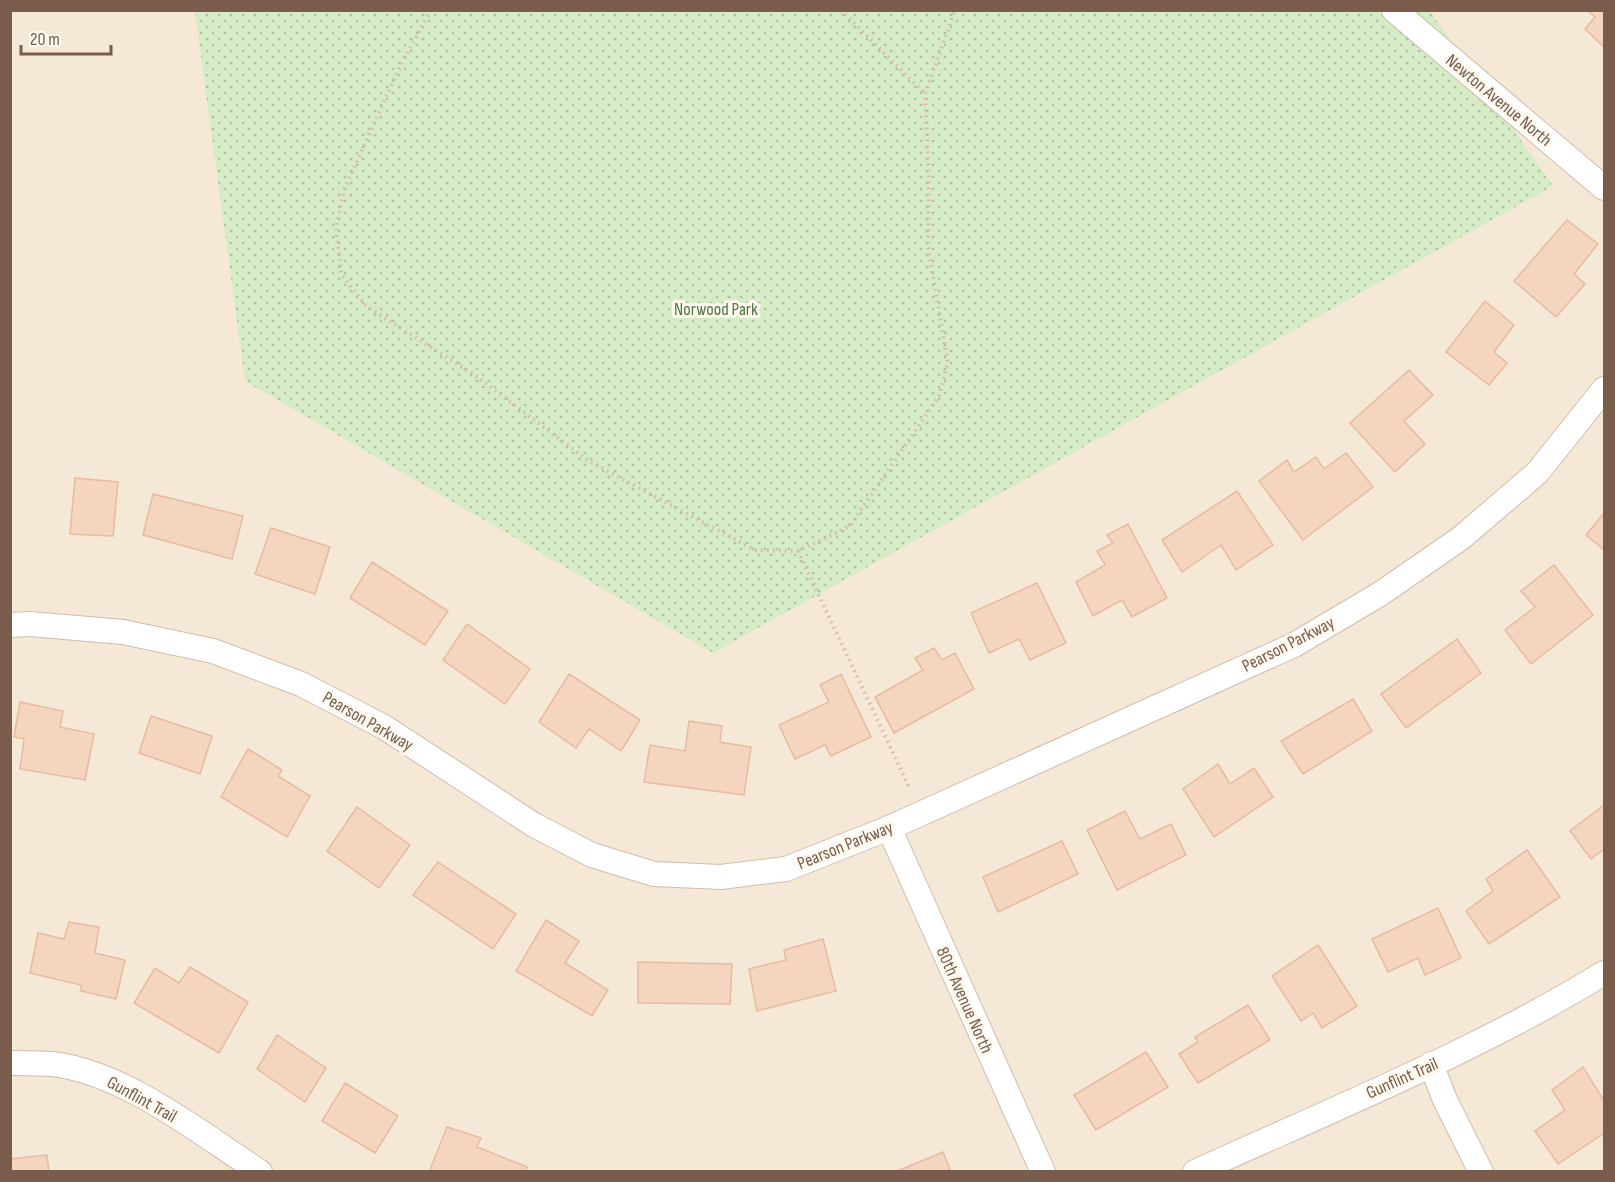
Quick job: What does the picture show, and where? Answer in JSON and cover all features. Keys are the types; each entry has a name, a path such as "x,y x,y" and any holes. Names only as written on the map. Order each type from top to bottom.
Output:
{"street":[{"name":"Newton Avenue North","path":"1394,10 1605,188"},
{"name":"Pearson Parkway","path":"10,626 30,624 123,632 213,651 301,684 384,727 534,825 592,855 654,874 721,877 786,869 889,828 1294,645 1380,594 1461,538 1537,473 1605,389"},
{"name":"80th Avenue North","path":"889,828 1043,1172"},
{"name":"Gunflint Trail","path":"1195,1172 1449,1057 1558,1001 1605,973"},
{"name":"Gunflint Trail","path":"10,1063 53,1064 100,1076 144,1096 260,1172"},
{"path":"1431,1064 1445,1100 1481,1172"}],"path":[{"path":"431,10 401,64 344,190 336,228 341,274 366,306 476,376 587,460 755,550 798,551 850,526 939,396 948,363 928,247 929,180 925,94 955,10"},
{"path":"841,10 925,94"},
{"path":"798,551 921,813"}],"shaded area":[{"path":"11,11 1604,11 1604,1171 11,1171"}],"green space":[{"name":"Norwood Park","path":"195,11 1430,11 1553,186 713,653 245,381"}],"building":[{"path":"1587,10 1604,10 1604,47 1585,29 1595,17"},
{"path":"1567,220 1598,244 1574,274 1585,284 1556,317 1514,281"},
{"path":"1485,301 1514,325 1494,352 1507,363 1489,385 1446,352"},
{"path":"1409,370 1433,395 1404,421 1425,444 1395,472 1350,423"},
{"path":"1346,453 1373,487 1303,540 1259,481 1287,460 1294,472 1316,457 1324,469"},
{"path":"75,478 118,482 113,536 70,534"},
{"path":"1237,491 1273,545 1236,570 1221,545 1182,572 1162,540"},
{"path":"153,494 243,516 232,559 143,535"},
{"path":"1604,513 1604,550 1586,535"},
{"path":"1128,524 1167,598 1132,617 1122,600 1093,616 1076,582 1105,565 1097,551 1113,543 1107,535"},
{"path":"271,528 330,547 315,594 255,574"},
{"path":"372,562 448,611 425,645 350,598"},
{"path":"1554,565 1593,615 1531,664 1505,630 1535,607 1521,591"},
{"path":"1037,583 1066,643 1030,660 1019,639 989,653 971,613"},
{"path":"467,624 530,669 505,704 443,660"},
{"path":"1457,639 1481,673 1406,728 1381,694"},
{"path":"934,648 942,660 955,653 974,689 894,733 875,697 923,670 915,658"},
{"path":"569,674 640,720 621,751 589,729 576,748 539,722"},
{"path":"841,674 871,737 831,756 825,745 795,759 779,725 829,702 820,685"},
{"path":"1353,699 1372,731 1303,774 1281,741"},
{"path":"20,702 63,711 60,727 94,734 85,780 20,769 24,739 14,737"},
{"path":"151,716 212,736 200,774 139,753"},
{"path":"689,721 722,726 720,742 751,747 744,795 644,782 650,745 685,751"},
{"path":"248,749 282,770 278,776 310,796 287,837 221,797"},
{"path":"1218,764 1230,784 1254,768 1273,797 1214,837 1183,789"},
{"path":"1604,805 1604,849 1591,859 1570,831"},
{"path":"357,807 410,845 379,888 327,851"},
{"path":"1125,811 1140,839 1171,824 1186,855 1117,890 1087,830"},
{"path":"1062,841 1078,874 998,912 983,877"},
{"path":"1527,850 1560,897 1489,944 1466,911 1493,891 1486,879"},
{"path":"438,862 516,914 493,949 413,895"},
{"path":"1438,908 1461,958 1425,975 1418,958 1388,972 1372,939"},
{"path":"546,920 579,941 565,963 608,990 592,1016 516,971"},
{"path":"69,922 99,927 95,953 125,960 116,999 81,991 81,985 30,973 38,933 64,939"},
{"path":"823,939 836,991 757,1011 749,969 786,960 784,950"},
{"path":"1318,945 1357,1006 1322,1028 1313,1013 1301,1021 1272,976"},
{"path":"638,962 732,964 730,1004 638,1003"},
{"path":"190,967 248,1002 219,1053 134,1003 155,968 179,983"},
{"path":"1248,1005 1270,1040 1198,1083 1179,1054 1198,1042 1195,1037"},
{"path":"277,1035 326,1068 305,1102 257,1069"},
{"path":"1146,1052 1168,1087 1096,1130 1074,1095"},
{"path":"1583,1067 1604,1101 1604,1133 1558,1164 1535,1131 1565,1110 1552,1090"},
{"path":"345,1083 398,1116 375,1153 322,1121"},
{"path":"447,1127 481,1138 477,1147 527,1167 525,1172 429,1172"},
{"path":"943,1152 951,1172 895,1172"},
{"path":"47,1155 49,1172 10,1172 10,1159"}]}
